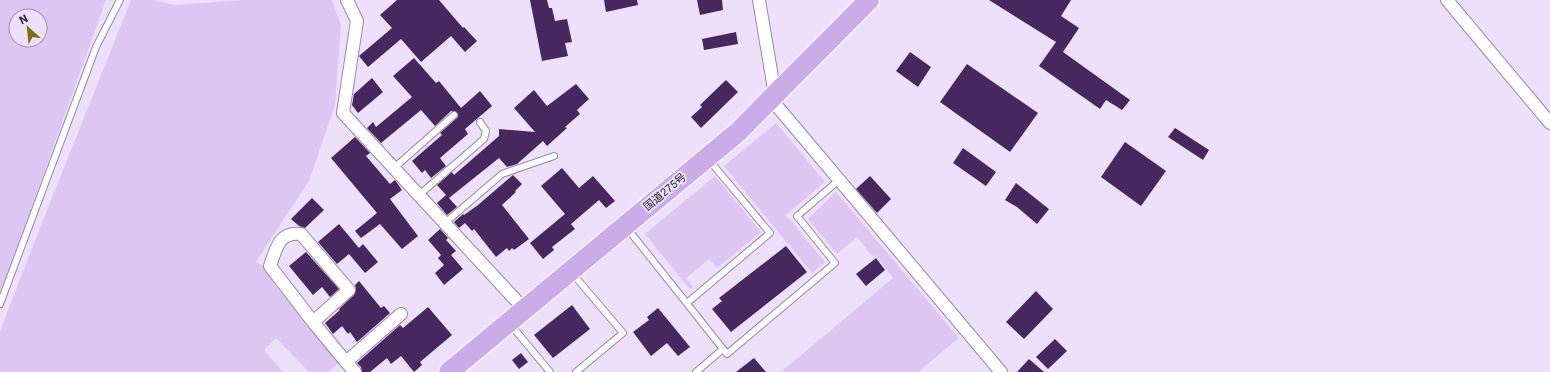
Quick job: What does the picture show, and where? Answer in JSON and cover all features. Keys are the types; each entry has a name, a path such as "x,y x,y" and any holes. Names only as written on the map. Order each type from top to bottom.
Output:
{"highway":[{"name":"国道275号","path":"449,372 738,132 869,0"}],"street":[{"path":"347,0 357,21 343,113 524,309"},
{"path":"759,0 773,97 838,180 1001,372"},
{"path":"1447,0 1550,123"},
{"path":"313,322 349,290 301,234 292,233 281,239 270,266 313,322 355,372"},
{"path":"346,362 401,314"}],"lane":[{"path":"0,304 96,47 120,0"},
{"path":"394,168 454,115"},
{"path":"418,194 484,139 486,131 480,122"},
{"path":"445,223 502,174 554,156"},
{"path":"687,303 770,233 707,158"},
{"path":"625,226 728,354 835,263 797,216 838,180"},
{"path":"570,270 623,333 576,372"},
{"path":"508,322 550,372"},
{"path":"696,372 723,349"}],"shaded area":[{"path":"0,0 106,0 10,268 0,291"},
{"path":"131,0 153,0 175,5 241,0 332,0 341,25 335,105 309,181 256,262 266,268 276,286 295,305 307,325 340,362 328,372 309,372 276,338 264,350 283,372 0,372 0,331"},
{"path":"776,123 825,182 786,215 825,262 812,273 724,166"},
{"path":"715,176 761,232 717,268 709,259 686,278 693,287 690,289 645,234"},
{"path":"836,192 959,338 918,372 781,372 893,278 875,255 873,257 857,237 837,254 808,219"}],"building":[{"path":"397,0 439,0 463,28 464,27 477,41 465,52 451,36 421,62 401,39 368,67 359,56 392,28 380,15"},
{"path":"530,0 547,0 549,8 552,8 555,21 567,19 572,42 565,43 568,56 542,61"},
{"path":"604,0 637,0 638,5 606,12"},
{"path":"697,0 722,0 723,10 700,15"},
{"path":"989,0 1071,0 1061,16 1079,28 1063,52 1130,100 1122,110 1106,100 1100,109 1039,66 1056,42"},
{"path":"736,32 738,44 704,50 702,39"},
{"path":"910,52 931,67 918,87 896,71"},
{"path":"414,58 436,83 439,81 461,108 480,91 492,106 465,129 468,134 440,158 446,166 431,178 425,170 422,173 412,161 442,135 440,133 458,117 457,112 451,111 435,126 421,110 381,143 367,128 373,122 376,127 412,97 393,76"},
{"path":"967,64 1038,113 1010,152 940,102"},
{"path":"372,78 383,92 358,113 352,105 354,94"},
{"path":"726,80 738,92 701,128 691,117 702,107 700,105"},
{"path":"576,84 589,99 577,110 580,114 565,127 567,128 547,146 543,141 517,164 507,167 499,158 449,198 457,207 447,215 437,203 446,195 437,185 452,172 454,175 499,136 499,129 535,132 514,108 534,90 547,106"},
{"path":"1175,128 1209,150 1203,160 1168,137"},
{"path":"355,137 370,153 366,156 390,184 395,180 402,190 390,199 418,236 402,249 380,224 361,238 355,231 377,213 331,158"},
{"path":"1125,142 1166,171 1141,206 1101,177"},
{"path":"963,148 996,172 986,186 953,163"},
{"path":"562,168 579,188 593,176 615,201 606,208 599,200 571,224 575,229 552,247 554,250 543,259 530,243 565,214 541,186"},
{"path":"513,175 522,184 502,205 529,239 514,250 512,248 509,251 507,248 496,257 474,229 472,231 465,223 459,228 454,222 463,214 464,215 478,205"},
{"path":"870,176 891,199 877,213 856,189"},
{"path":"1016,183 1049,209 1037,224 1017,207 1005,200"},
{"path":"312,198 324,210 305,228 299,226 291,219"},
{"path":"339,224 359,248 363,244 378,262 365,273 349,254 337,264 318,242"},
{"path":"440,229 448,238 446,240 456,251 451,255 463,269 444,285 435,273 444,265 438,258 441,255 428,240"},
{"path":"786,246 807,272 731,332 712,309 722,301 719,298"},
{"path":"306,252 339,289 330,297 322,287 313,295 289,266"},
{"path":"876,258 885,270 866,286 856,274"},
{"path":"359,281 381,308 384,306 390,313 357,342 350,332 348,334 342,326 333,334 325,323 354,295 356,289 355,285"},
{"path":"1036,291 1053,309 1024,339 1006,322"},
{"path":"572,305 590,329 553,358 534,335"},
{"path":"428,307 452,335 420,362 422,365 414,372 401,356 391,364 387,358 370,372 362,372 361,367 357,363 400,325 403,328"},
{"path":"658,308 690,347 678,356 667,343 651,356 633,332 649,320 647,317"},
{"path":"1055,339 1067,351 1048,369 1036,357"},
{"path":"521,353 528,362 519,369 512,360"},
{"path":"754,358 766,372 736,372"},
{"path":"1029,359 1044,372 1017,372"}]}
